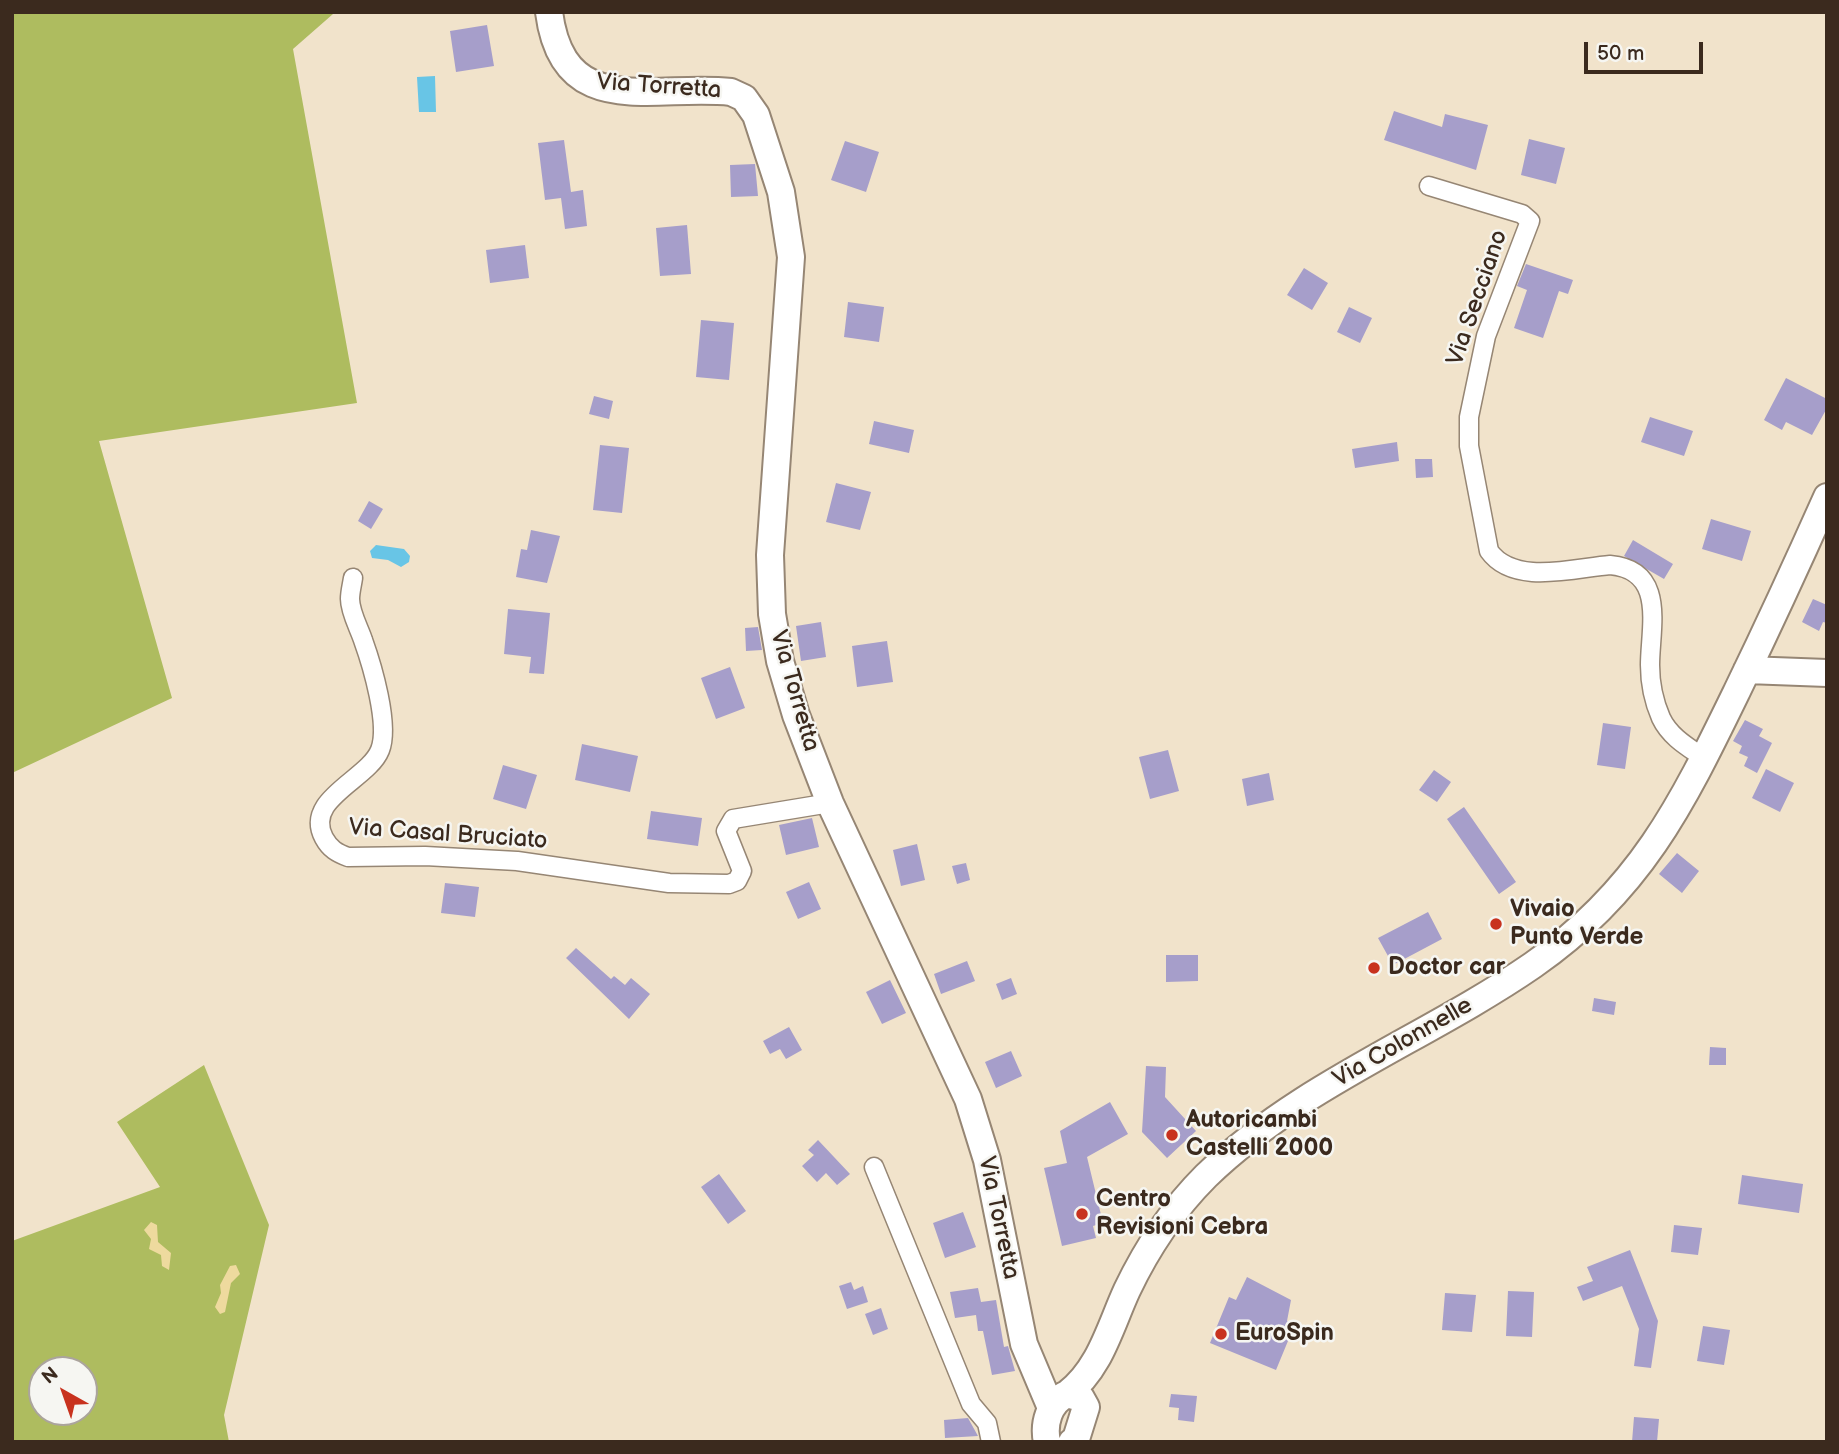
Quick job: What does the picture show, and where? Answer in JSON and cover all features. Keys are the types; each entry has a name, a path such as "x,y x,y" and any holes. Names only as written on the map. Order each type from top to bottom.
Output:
{"street":[{"name":"Via Torretta","path":"549,12 561,58 582,81 610,89 731,92 744,98 756,115 781,192 791,257 775,462 771,555 772,614 788,687 830,803 968,1099 987,1160 1024,1344 1065,1423"},
{"name":"Via Secciano","path":"1429,186 1522,214 1530,221 1484,344 1469,417 1469,446 1489,551 1499,563 1525,572 1614,565 1638,577 1648,588 1654,606 1651,678 1657,708 1676,738 1704,758"},
{"name":"Via Colonnelle","path":"1065,1423 1152,1243 1176,1209 1206,1176 1290,1110 1492,992 1565,941 1622,887 1645,860 1681,804 1827,498"},
{"name":"Via Casal Bruciato","path":"353,578 350,601 367,650 384,735 374,759 323,810 319,823 321,832 336,853 348,857 517,861 669,883 729,884 741,876 742,871 726,831 729,822 733,819 830,803"},
{"path":"1747,670 1827,673"},
{"path":"874,1167 971,1404 987,1423 991,1442"}],"green space":[{"path":"12,12 333,14 293,49 357,403 99,441 172,698 12,773"},
{"path":"204,1065 269,1225 224,1415 229,1442 12,1442 12,1241 160,1187 117,1122"}],"sand":[{"path":"151,1222 157,1225 158,1242 171,1253 169,1270 162,1266 161,1255 149,1249 151,1239 144,1230"},
{"path":"236,1265 240,1274 231,1283 225,1312 220,1314 215,1307 221,1293 220,1285 230,1266"}],"water":[{"path":"435,76 436,112 419,112 417,77"},
{"path":"376,545 404,549 410,556 409,562 401,567 388,560 372,558 370,551"}],"building":[{"path":"487,25 494,66 456,72 450,31"},
{"path":"1394,111 1442,127 1445,114 1488,125 1476,170 1384,140"},
{"path":"1529,139 1565,148 1556,184 1521,175"},
{"path":"564,140 571,192 583,190 587,226 565,229 561,198 545,200 538,143"},
{"path":"845,141 879,152 866,192 831,180"},
{"path":"755,164 758,196 731,197 730,165"},
{"path":"687,225 691,274 660,276 656,228"},
{"path":"525,245 529,278 490,283 486,250"},
{"path":"1526,264 1573,280 1568,294 1559,291 1543,338 1514,328 1527,290 1517,286"},
{"path":"1304,268 1328,283 1312,310 1287,295"},
{"path":"848,302 884,307 879,342 844,337"},
{"path":"1349,307 1372,318 1360,343 1337,332"},
{"path":"701,320 734,323 729,380 696,377"},
{"path":"1786,378 1827,399 1827,408 1812,435 1786,422 1782,430 1764,420"},
{"path":"594,396 613,401 609,419 589,414"},
{"path":"1650,417 1693,431 1684,456 1641,442"},
{"path":"874,421 914,430 909,453 869,444"},
{"path":"1397,442 1399,461 1355,468 1352,449"},
{"path":"600,445 629,448 622,513 593,510"},
{"path":"1415,459 1432,459 1433,477 1416,478"},
{"path":"836,483 871,492 860,530 826,522"},
{"path":"369,501 383,509 371,529 358,521"},
{"path":"1711,519 1751,531 1742,561 1702,549"},
{"path":"531,530 560,536 547,583 516,577 521,549 527,550"},
{"path":"1633,540 1673,564 1664,579 1624,556"},
{"path":"1813,599 1827,605 1827,623 1823,622 1819,631 1802,622"},
{"path":"508,609 550,613 544,674 529,673 531,657 504,654"},
{"path":"821,622 826,657 801,661 796,626"},
{"path":"758,627 762,650 746,651 745,628"},
{"path":"887,641 893,682 857,687 852,646"},
{"path":"730,667 745,708 716,719 701,678"},
{"path":"1745,720 1763,729 1759,736 1772,743 1757,773 1744,766 1748,757 1739,753 1742,746 1733,741"},
{"path":"1603,723 1631,727 1625,769 1597,765"},
{"path":"582,744 638,756 630,792 575,780"},
{"path":"1168,750 1179,791 1150,799 1139,757"},
{"path":"503,765 537,775 526,809 493,799"},
{"path":"1766,769 1794,783 1780,812 1752,798"},
{"path":"1434,770 1451,782 1437,802 1419,790"},
{"path":"1269,773 1274,800 1247,806 1242,779"},
{"path":"1464,807 1516,882 1499,894 1447,819"},
{"path":"651,811 702,818 698,846 647,839"},
{"path":"812,818 819,847 786,855 779,825"},
{"path":"917,844 925,880 901,886 893,850"},
{"path":"1677,853 1699,871 1682,893 1659,874"},
{"path":"966,863 970,880 957,884 952,866"},
{"path":"809,882 821,909 798,919 786,892"},
{"path":"445,883 479,887 475,917 441,913"},
{"path":"1428,912 1442,939 1393,965 1378,938"},
{"path":"576,948 611,979 614,976 625,985 631,978 650,994 629,1019 566,958"},
{"path":"1166,955 1198,955 1198,981 1166,982"},
{"path":"967,961 975,981 941,994 934,974"},
{"path":"1011,978 1017,994 1002,1000 996,984"},
{"path":"890,980 906,1013 882,1024 866,992"},
{"path":"1594,998 1616,1002 1614,1015 1592,1011"},
{"path":"789,1027 802,1050 786,1059 780,1049 770,1054 763,1041"},
{"path":"1710,1047 1726,1048 1726,1065 1709,1065"},
{"path":"1011,1051 1022,1076 996,1088 985,1062"},
{"path":"1146,1066 1166,1067 1165,1097 1196,1131 1167,1158 1142,1132"},
{"path":"1110,1102 1128,1134 1087,1157 1103,1223 1093,1226 1096,1238 1062,1246 1044,1168 1067,1163 1060,1131"},
{"path":"818,1140 850,1174 837,1185 826,1173 817,1182 802,1166 814,1155 808,1150"},
{"path":"719,1174 746,1211 728,1224 701,1187"},
{"path":"1742,1175 1803,1184 1799,1213 1738,1204"},
{"path":"963,1212 976,1247 945,1258 933,1223"},
{"path":"1674,1225 1702,1228 1698,1255 1671,1252"},
{"path":"1630,1250 1658,1321 1651,1368 1634,1366 1639,1329 1622,1286 1583,1301 1577,1287 1593,1281 1587,1267"},
{"path":"1247,1277 1291,1300 1287,1321 1295,1324 1276,1370 1210,1343 1229,1297 1236,1300"},
{"path":"851,1282 854,1290 863,1286 868,1302 847,1309 839,1286"},
{"path":"978,1288 981,1302 996,1300 1004,1347 1008,1346 1015,1371 992,1375 983,1331 978,1331 976,1315 955,1318 950,1292"},
{"path":"1508,1291 1534,1292 1532,1337 1506,1336"},
{"path":"1445,1293 1476,1295 1472,1332 1442,1330"},
{"path":"881,1308 888,1329 873,1335 865,1314"},
{"path":"1703,1326 1730,1330 1724,1365 1697,1361"},
{"path":"1171,1394 1197,1396 1194,1422 1178,1420 1179,1408 1169,1407"},
{"path":"1634,1417 1659,1419 1657,1442 1632,1442"},
{"path":"968,1418 978,1436 945,1438 944,1420"}],"place":[{"name":"Vivaio Punto Verde","path":"1496,924"},
{"name":"Doctor car","path":"1374,968"},
{"name":"Autoricambi Castelli 2000","path":"1172,1135"},
{"name":"Centro Revisioni Cebra","path":"1082,1214"},
{"name":"EuroSpin","path":"1221,1334"}]}
